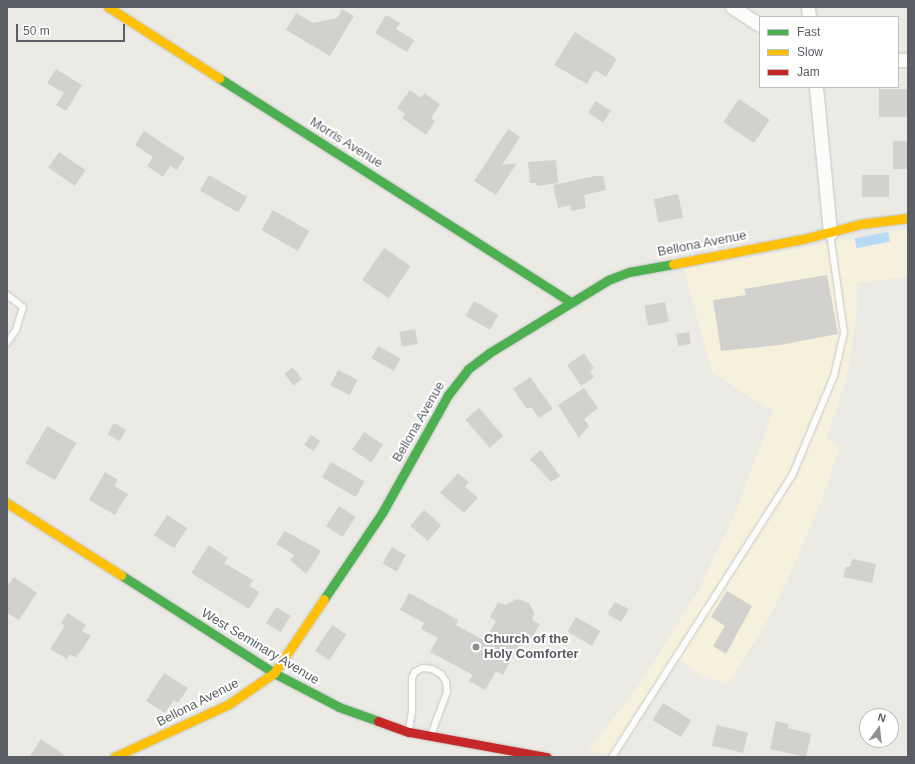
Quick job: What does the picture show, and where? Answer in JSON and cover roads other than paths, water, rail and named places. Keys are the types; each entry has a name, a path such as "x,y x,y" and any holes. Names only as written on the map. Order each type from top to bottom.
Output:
{"street":[{"name":"Morris Avenue","path":"108,7 571,302"},
{"path":"732,7 759,24"},
{"path":"816,88 830,233"},
{"name":"Bellona Avenue","path":"114,757 229,704 274,674 382,513 438,412 457,382 489,353 608,280 629,272 830,233 860,224 908,218"},
{"name":"West Seminary Avenue","path":"7,503 274,674 339,707 409,732 547,757"}],"lane":[{"path":"612,757 792,476 834,376 844,333 830,233"},
{"path":"7,295 24,307 22,316 7,344"},
{"path":"409,732 412,712 412,678 415,672 423,668 432,669 441,674 446,682 446,692 431,736"}],"water":[{"path":"888,232 890,242 857,248 855,238"}],"place":[{"name":"Church of the Holy Comforter","path":"476,647"}]}
